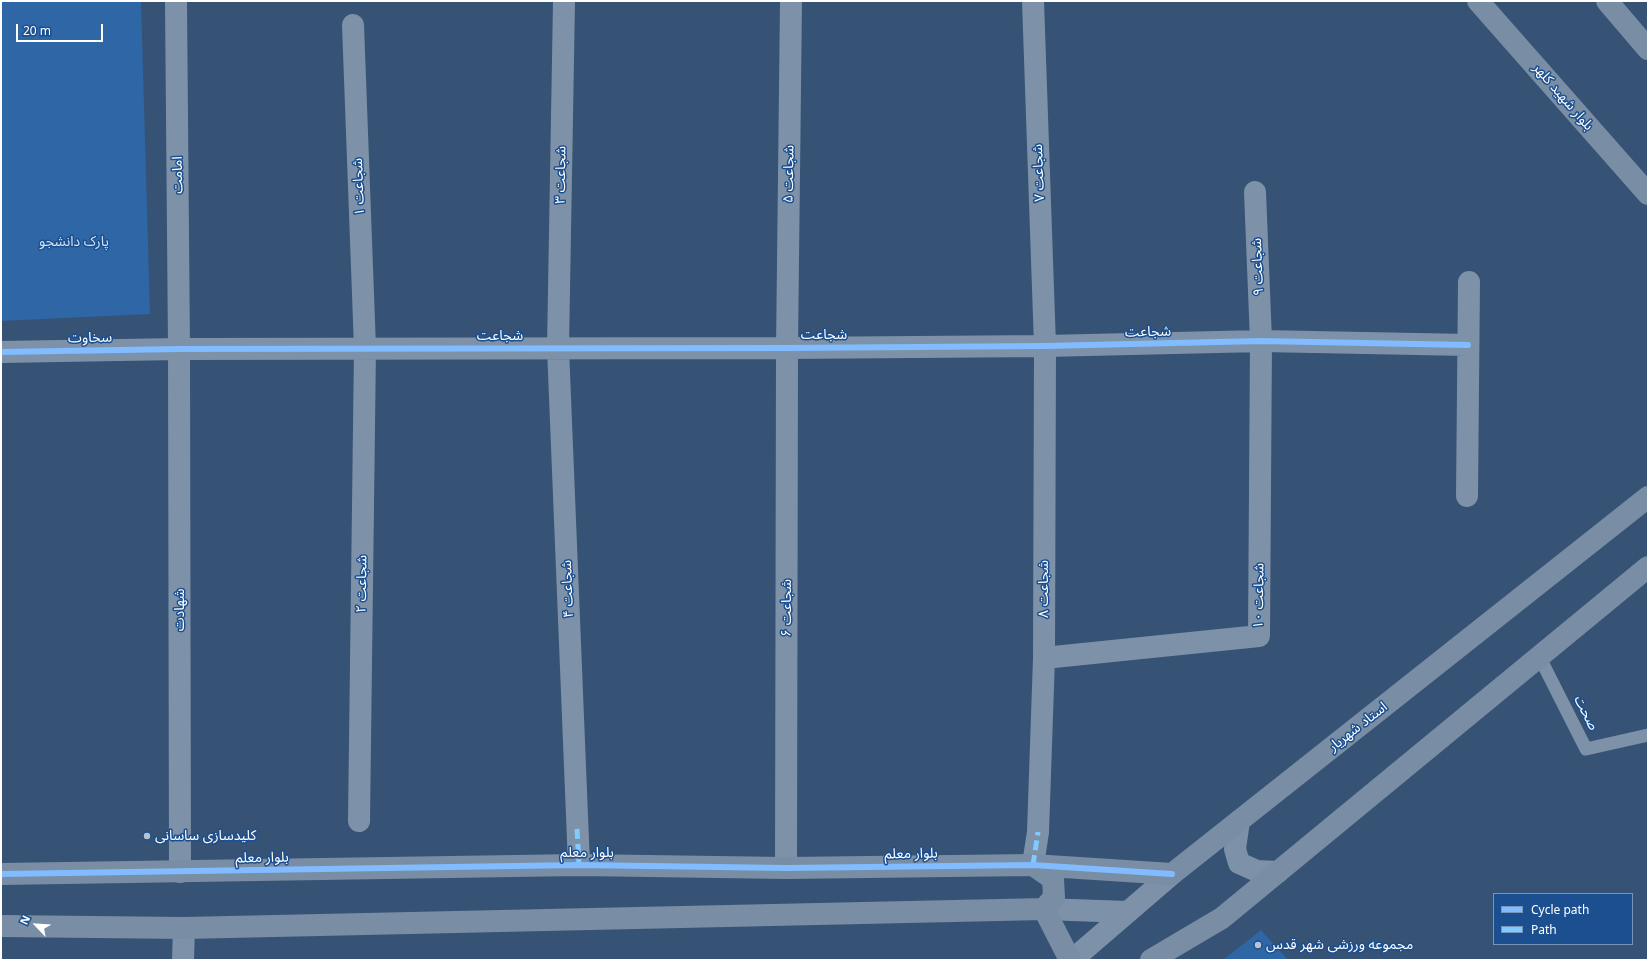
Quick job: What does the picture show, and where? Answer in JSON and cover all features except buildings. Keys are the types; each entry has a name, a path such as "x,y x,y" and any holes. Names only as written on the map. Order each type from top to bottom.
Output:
{"street":[{"name":"امامت","path":"176,1 179,349"},
{"name":"شجاعت ۳","path":"558,348 564,1"},
{"name":"شجاعت ۵","path":"787,348 791,1"},
{"name":"شجاعت ۷","path":"1033,1 1045,346"},
{"name":"بلوار شهید کلهر","path":"1478,1 1648,194"},
{"path":"1607,1 1648,49"},
{"name":"شجاعت ۱","path":"353,25 365,348"},
{"name":"شجاعت ۹","path":"1255,192 1261,341"},
{"path":"1467,496 1469,282"},
{"name":"شجاعت","path":"179,349 787,348 1045,346 1261,341 1468,345"},
{"name":"شجاعت ۱۰","path":"1044,658 1259,636 1261,341"},
{"name":"شجاعت ۸","path":"1033,865 1038,832 1044,658 1045,346"},
{"name":"شجاعت ۲","path":"359,821 365,348"},
{"name":"شجاعت ۴","path":"558,348 579,865"},
{"name":"شجاعت ۶","path":"786,868 787,348"},
{"name":"سخاوت","path":"1,352 179,349"},
{"name":"شهادت","path":"179,349 180,872"},
{"name":"استاد شهریار","path":"1071,960 1172,874 1648,497"},
{"path":"1151,960 1222,918 1648,567"},
{"path":"1239,821 1235,849 1239,863 1257,871 1278,872"},
{"name":"بلوار معلم","path":"1,874 180,872 360,867 579,865 786,868 1033,865 1172,874"},
{"path":"1033,865 1053,879 1054,897 1044,909"},
{"path":"1044,909 1071,960"},
{"path":"1,926 184,928 1044,909 1128,912"},
{"path":"183,960 184,928"}],"lane":[{"name":"صحت","path":"1539,656 1586,749 1648,735"}],"green space":[{"name":"پارک دانشجو","path":"1,1 141,1 150,314 1,321"},
{"name":"مجموعه ورزشی شهر قدس","path":"1261,930 1288,960 1223,960"}],"marked path":[{"path":"577,829 579,865"},
{"path":"1033,865 1038,832"}],"cycle path":[{"path":"1,352 179,349 1045,346 1261,341 1468,345"},
{"path":"1,874 579,865 786,868 1033,865 1172,874"}],"place":[{"name":"کلیدسازی ساسانی","path":"147,836"},
{"name":"مجموعه ورزشی شهر قدس","path":"1258,945"}]}
